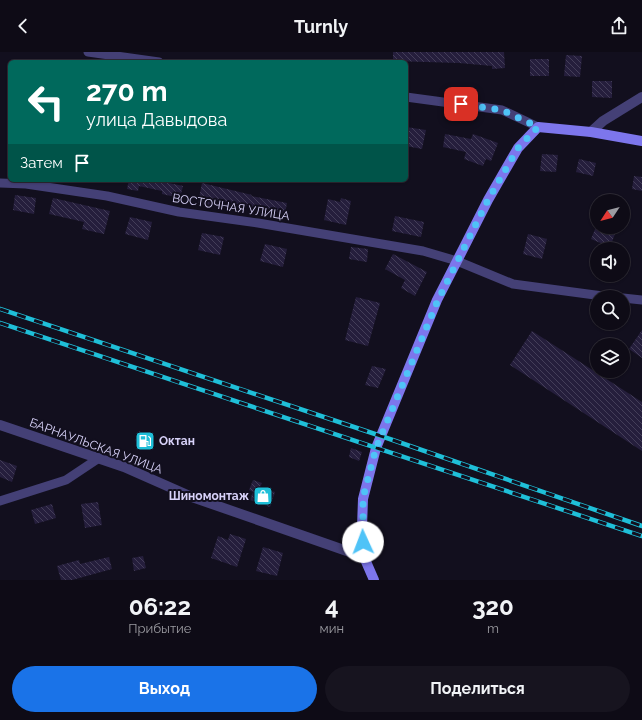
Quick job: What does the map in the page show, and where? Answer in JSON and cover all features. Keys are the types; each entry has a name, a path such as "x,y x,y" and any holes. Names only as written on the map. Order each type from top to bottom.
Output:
{"main road":[{"path":"374,580 364,557 362,527 363,498 376,448 438,300 488,200 518,148 538,127 591,132 642,141"}],"street":[{"path":"91,52 145,60"},
{"path":"408,97 502,110 538,127"},
{"path":"591,132 603,121 642,97"},
{"name":"ВОСТОЧНАЯ УЛИЦА","path":"0,183 26,184 107,196 179,212 258,223 423,251 457,261 513,284 590,294"},
{"path":"630,299 642,300"},
{"name":"БАРНАУЛЬСКАЯ УЛИЦА","path":"0,425 99,458 192,497 364,557"},
{"path":"0,501 66,480 99,458"}],"building":[{"path":"393,52 504,52 505,68 492,69 492,66 459,63 393,60"},
{"path":"566,55 582,56 580,77 564,76"},
{"path":"530,59 549,59 549,76 530,76"},
{"path":"592,81 612,81 612,98 592,97"},
{"path":"408,127 426,130 422,149 408,146"},
{"path":"445,134 471,139 473,134 498,143 491,161 486,159 483,166 464,159 466,152 443,147"},
{"path":"542,154 558,155 556,172 540,171"},
{"path":"579,159 596,163 593,176 576,172"},
{"path":"634,176 642,177 642,191 632,189"},
{"path":"129,182 164,182 183,186 180,198 162,194 162,191 139,186 138,191 127,189"},
{"path":"202,183 252,195 251,196 287,203 285,214 212,199 211,206 198,203"},
{"path":"15,195 36,198 34,214 13,210"},
{"path":"53,198 110,211 104,234 82,229 84,222 49,214"},
{"path":"341,198 351,201 346,225 324,220 328,199 340,202"},
{"path":"395,216 424,222 421,237 392,231"},
{"path":"130,217 152,222 148,240 125,234"},
{"path":"202,233 224,237 220,255 198,250"},
{"path":"528,234 547,239 542,259 523,254"},
{"path":"593,234 615,234 612,242 598,242 591,239"},
{"path":"265,244 287,249 283,267 260,261"},
{"path":"351,247 368,249 367,262 349,259"},
{"path":"393,254 427,272 415,296 401,288 405,280 385,269"},
{"path":"356,297 380,303 368,346 345,340"},
{"path":"642,330 642,358 630,350"},
{"path":"532,331 590,368 590,378 605,378 642,402 642,451 510,365"},
{"path":"372,366 386,369 378,388 365,385"},
{"path":"139,431 153,437 149,447 135,441"},
{"path":"351,448 362,452 359,461 349,457"},
{"path":"0,460 17,466 12,482 0,477"},
{"name":"Шиномонтаж","path":"253,480 262,483 260,487 275,492 270,507 250,500 253,492 249,490"},
{"path":"98,502 102,525 85,528 81,504"},
{"path":"52,504 56,518 35,524 31,510"},
{"path":"230,534 246,539 237,567 211,558 218,536 228,540"},
{"path":"263,547 283,553 277,576 256,571"},
{"path":"143,556 146,568 134,571 132,558"},
{"path":"109,557 112,569 72,580 61,580 57,566 79,560 80,564"}],"railway":[{"path":"0,309 381,436 642,526"},
{"path":"0,323 642,536"}],"place":[{"name":"Октан","path":"145,441"},
{"name":"Шиномонтаж","path":"263,496"}],"route":[{"path":"363,542 363,498 376,448 438,300 488,200 518,148 538,127 502,110 461,104"}]}
